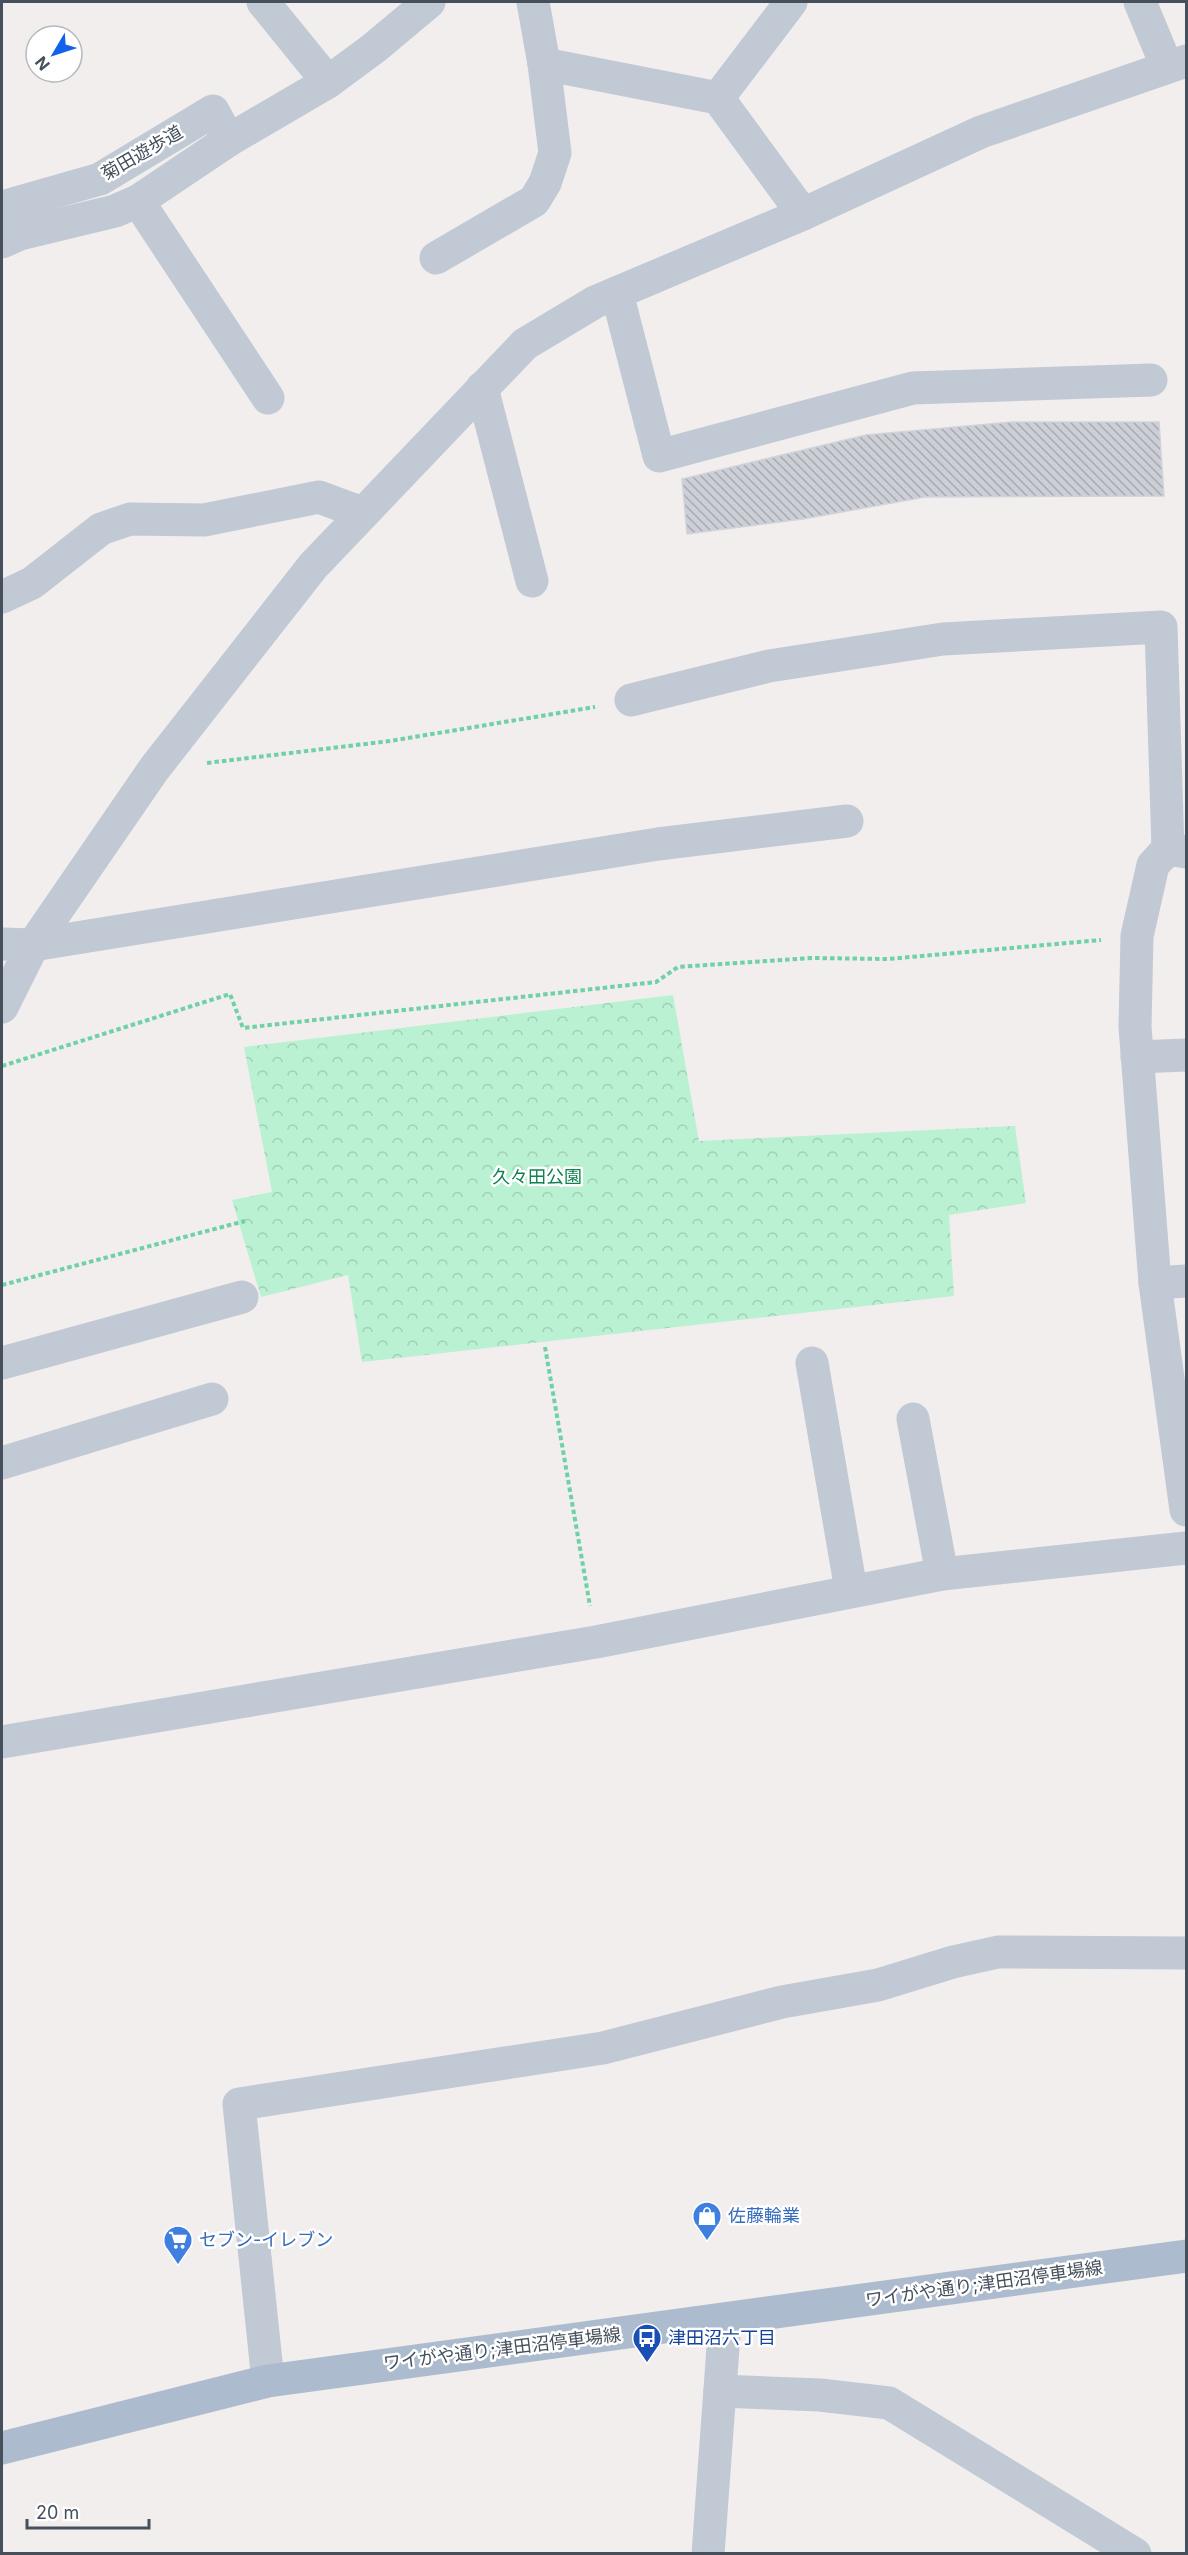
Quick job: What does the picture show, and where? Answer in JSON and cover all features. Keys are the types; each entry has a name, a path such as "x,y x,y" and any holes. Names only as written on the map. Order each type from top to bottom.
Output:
{"main road":[{"name":"ワイがや通り;津田沼停車場線","path":"2,2448 268,2381 1186,2256"}],"street":[{"path":"263,2 328,82"},
{"path":"2,242 20,234 116,212 138,201 229,140 328,82 374,48 429,2"},
{"path":"436,258 534,201 545,183 555,153 544,63 533,2"},
{"path":"718,98 791,2"},
{"path":"2,1007 17,945 313,566 525,344 595,302 802,214 981,132 1177,64 1140,2"},
{"path":"544,63 718,98 802,214"},
{"name":"菊田遊歩道","path":"2,207 100,179 213,111 229,140"},
{"path":"138,201 268,398"},
{"path":"617,293 659,456 913,388 1151,380"},
{"path":"482,388 532,580"},
{"path":"2,597 32,583 101,529 130,519 204,520 319,497 362,513"},
{"path":"631,700 769,666 942,639 1161,627 1177,850 1153,865 1137,936 1135,1027 1137,1058 1171,1282 1186,1506"},
{"path":"17,945 658,844 847,821"},
{"path":"1137,1058 1186,1055"},
{"path":"2,1363 242,1298"},
{"path":"812,1364 851,1590"},
{"path":"2,1463 212,1399"},
{"path":"913,1419 942,1574"},
{"path":"2,1742 596,1641 942,1574 1186,1548"},
{"path":"268,2381 239,2104 603,2048 782,2002 878,1985 953,1962 999,1952 1186,1953"},
{"path":"708,2553 725,2320"},
{"path":"720,2391 820,2395 889,2403 1135,2553"}],"path":[{"path":"154,769 390,741 631,700"},
{"path":"2,1066 230,994 243,1028 656,982 678,967 811,958 888,959 1137,936"},
{"path":"2,1284 245,1221"},
{"path":"546,1347 596,1641"}],"green space":[{"name":"久々田公園","path":"673,995 699,1141 1015,1126 1026,1203 949,1215 954,1296 362,1362 348,1275 261,1297 232,1200 272,1192 244,1047"}],"building":[{"path":"1012,422 1159,422 1164,496 925,497 803,519 687,534 682,479 866,435"}],"place":[{"name":"佐藤輪業","path":"707,2242"},
{"name":"セブン-イレブン","path":"178,2266"},
{"name":"津田沼六丁目","path":"647,2364"}]}
